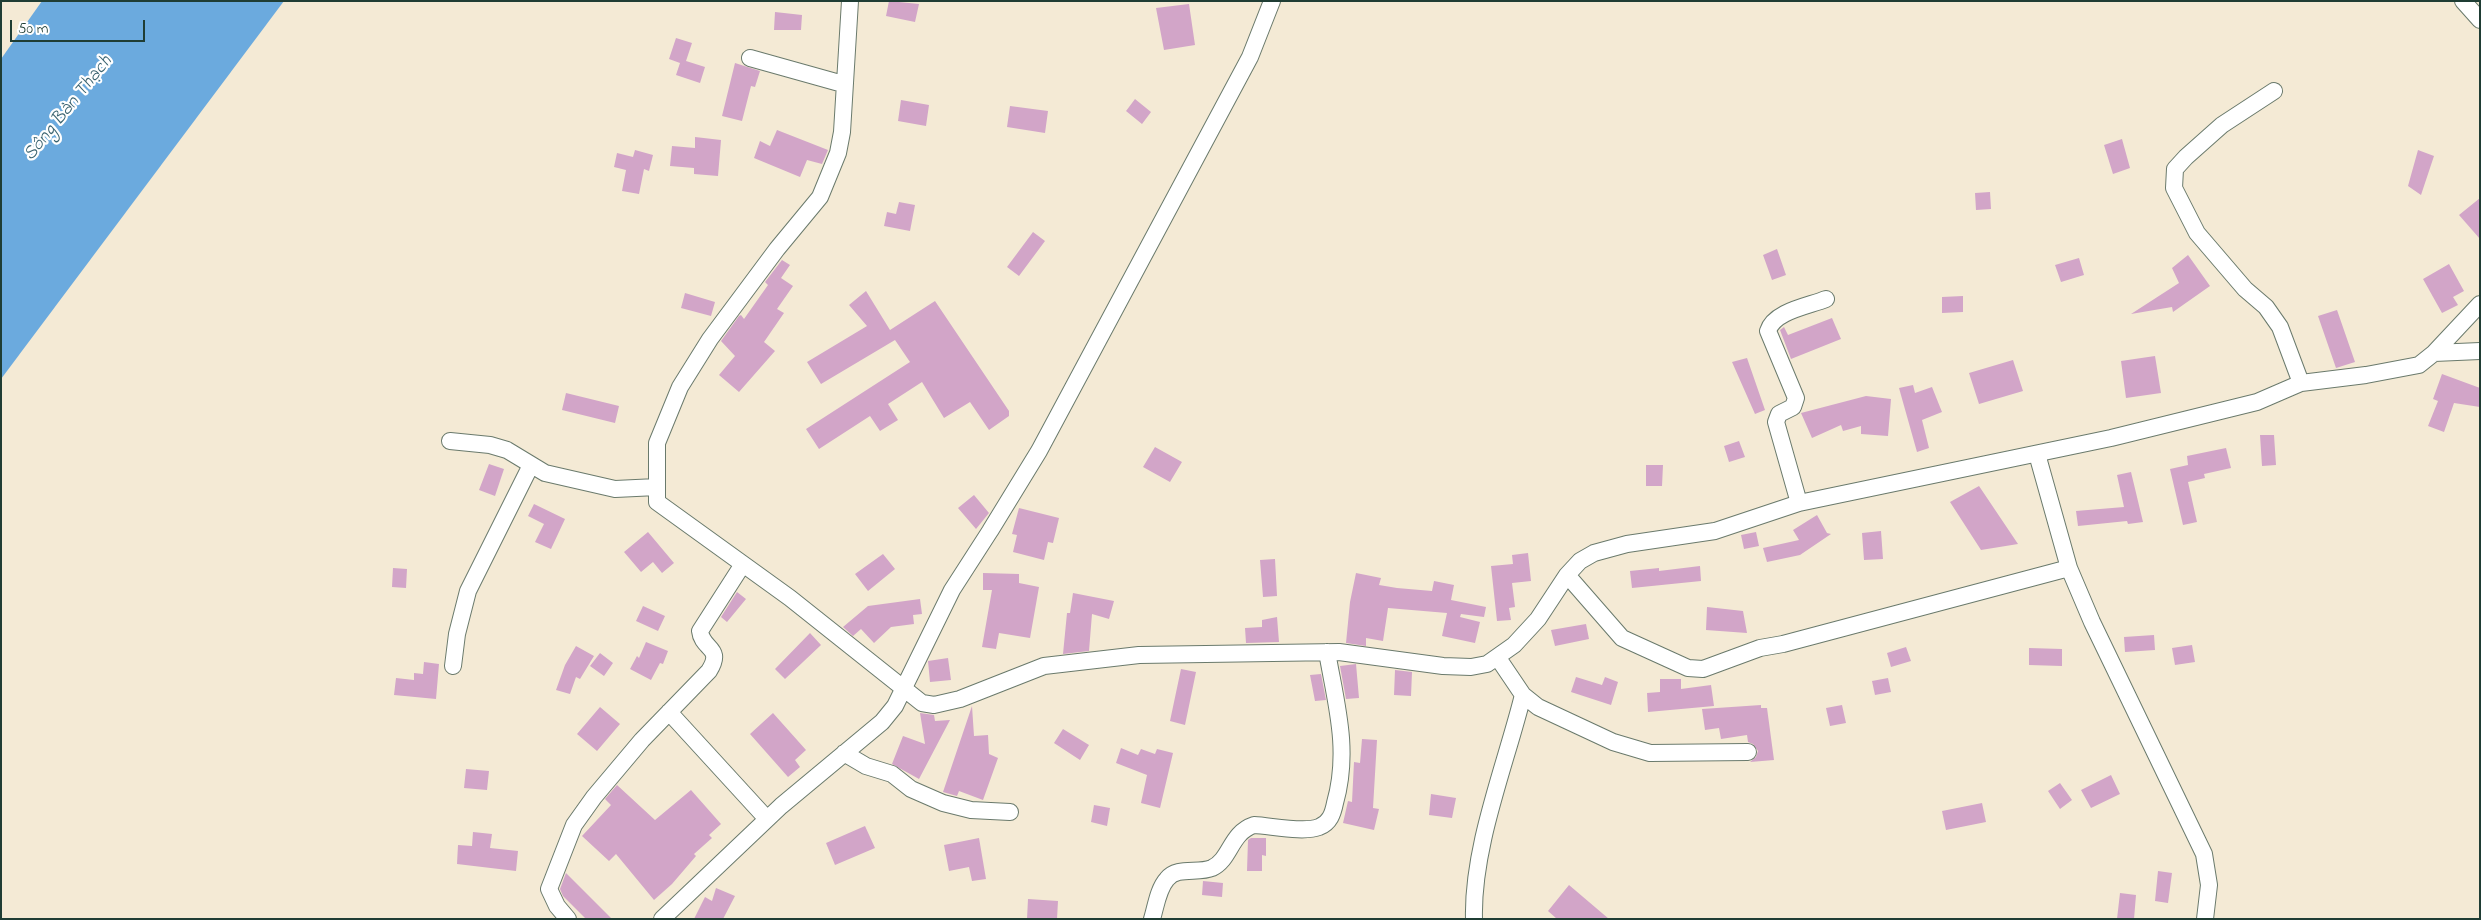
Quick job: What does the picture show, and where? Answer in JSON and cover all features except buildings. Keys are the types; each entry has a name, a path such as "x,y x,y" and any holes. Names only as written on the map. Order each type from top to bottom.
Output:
{"street":[{"path":"850,1 843,84 842,132 838,152 826,187 716,332 680,387 657,443 657,502 842,638 922,703 934,705 960,698 1044,666 1139,655 1327,652 1471,667 1487,664 1514,645 1538,619 1567,575 1580,561 1594,553 1627,544 1715,531 1799,503 2111,438 2257,402 2302,383 2366,375 2419,365 2434,354 2480,304"},
{"path":"662,919 767,819 882,722 896,706 952,590 990,532 1038,451 1245,66 1272,1"},
{"path":"2463,1 2480,20"},
{"path":"750,58 843,84"},
{"path":"2274,91 2222,124 2186,156 2175,170 2174,188 2197,233 2245,289 2266,307 2280,327 2302,383"},
{"path":"1799,503 1776,422 1779,414 1793,407 1796,398 1768,331 1773,322 1781,316 1826,299"},
{"path":"2434,354 2480,351"},
{"path":"450,440 490,445 508,450 544,473 614,489 657,486"},
{"path":"2037,454 2069,568 2092,622 2204,854 2209,885 2206,919"},
{"path":"453,666 457,634 468,591 531,465"},
{"path":"568,919 556,906 549,889 574,825 630,754 714,664 715,653 700,636 700,631 743,564"},
{"path":"1567,575 1627,641 1688,668 1703,669 1760,648 1783,644 2069,568"},
{"path":"1152,919 1167,879 1178,872 1212,868 1219,863 1239,833 1246,828 1254,825 1309,829 1320,827 1332,817 1341,783 1344,752 1327,652"},
{"path":"1498,658 1522,695 1538,707 1605,738 1650,753 1748,752"},
{"path":"1474,919 1476,885 1491,806 1522,695"},
{"path":"669,712 767,819"},
{"path":"844,753 866,766 892,774 911,789 943,802 971,810 1010,812"}],"water":[{"name":"Sông Bàn Thạch","path":"42,1 284,1 1,379 1,59"}]}
